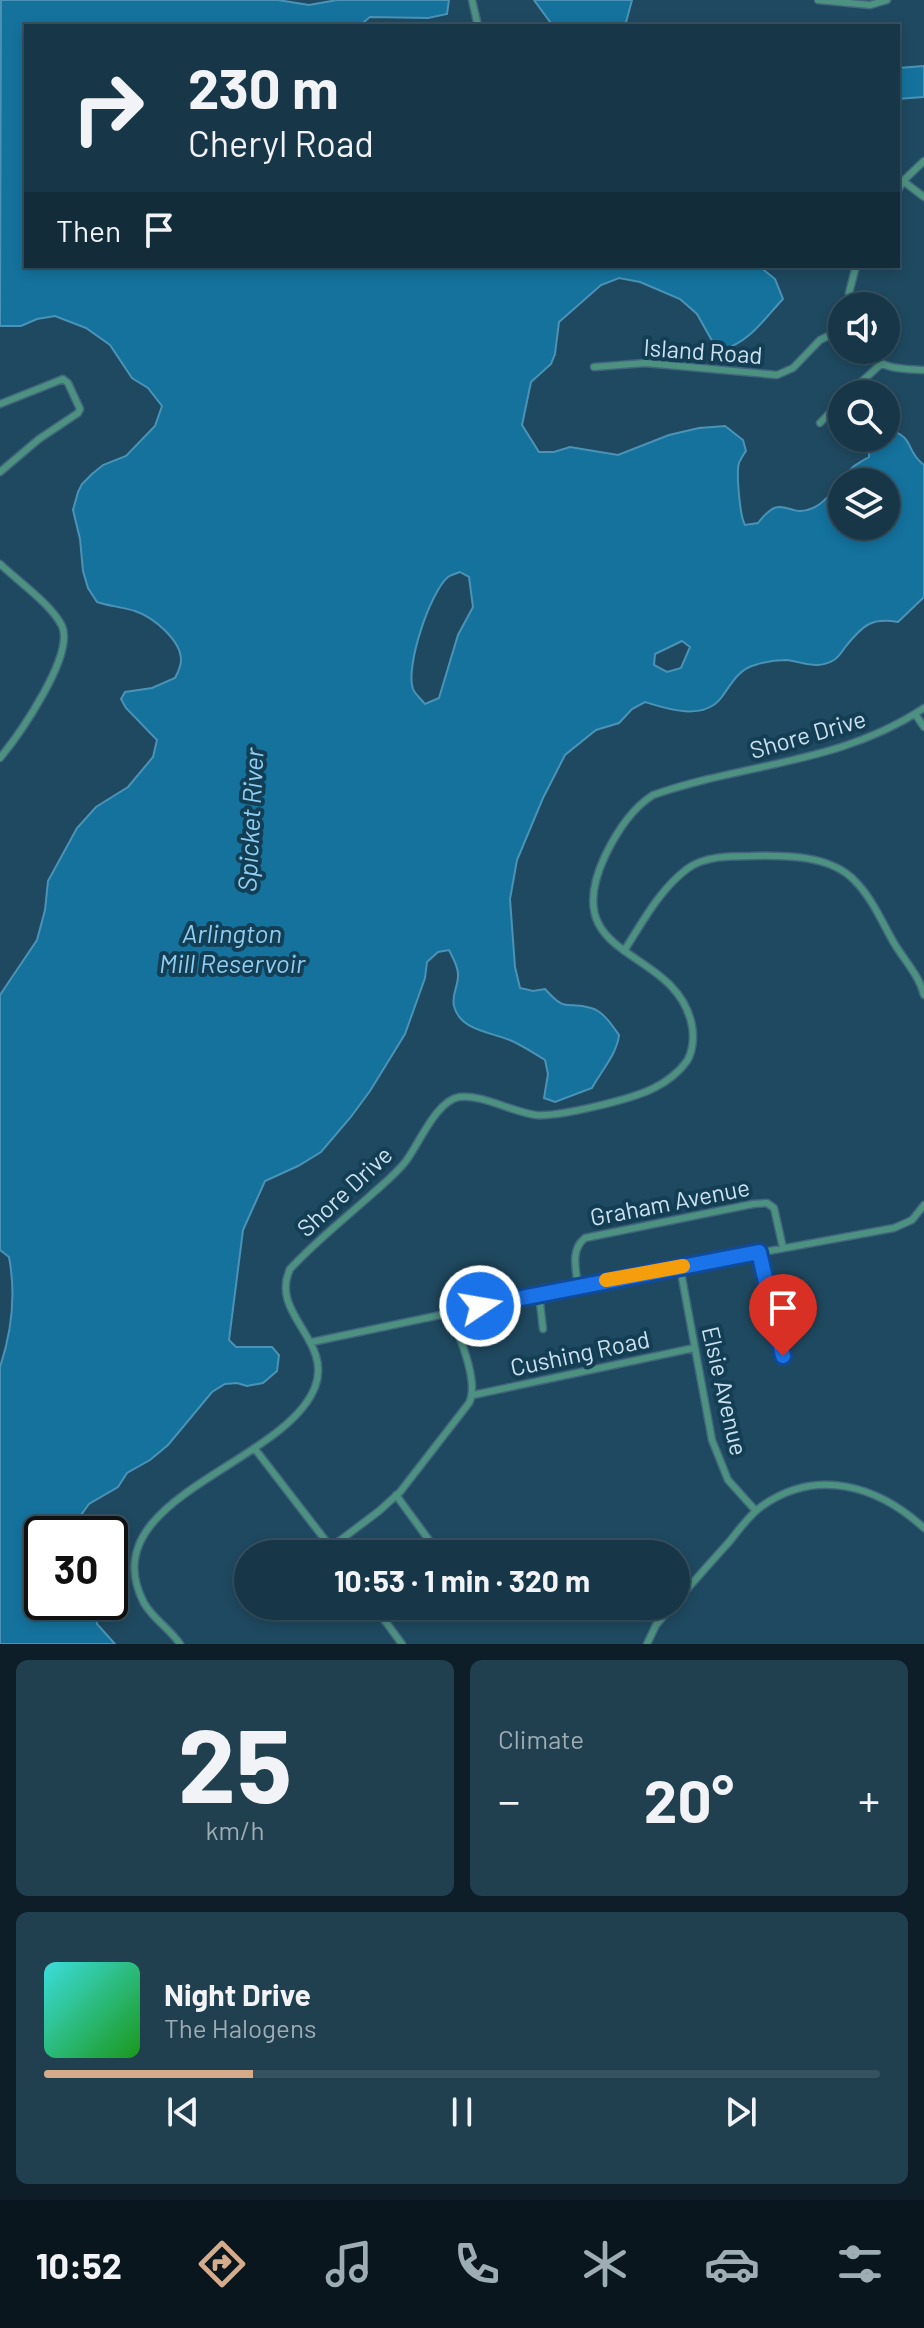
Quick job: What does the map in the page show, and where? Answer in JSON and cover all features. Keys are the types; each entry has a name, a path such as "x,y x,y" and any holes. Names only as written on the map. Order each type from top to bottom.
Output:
{"street":[{"path":"472,0 478,24"},
{"path":"818,0 870,5 887,0"},
{"path":"900,186 924,161"},
{"path":"903,181 924,197"},
{"path":"849,292 855,268"},
{"name":"Island Road","path":"594,367 645,363 777,375 793,368 820,340 828,336"},
{"path":"863,380 881,364 924,370"},
{"path":"0,404 59,380 68,383 80,403 78,413 39,439 0,472"},
{"path":"820,423 828,415"},
{"path":"0,564 52,612 65,637 55,669 36,708 0,758"},
{"name":"Shore Drive","path":"180,1644 145,1603 135,1566 138,1547 146,1530 172,1502 255,1449 297,1414 313,1391 319,1373 317,1355 312,1342 292,1314 285,1296 286,1277 290,1269 400,1169 447,1103 467,1097 527,1113 548,1115 643,1092 669,1078 685,1064 693,1041 692,1025 684,1005 666,980 610,942 598,926 594,912 594,891 600,868 632,813 645,800 660,792 831,751 892,729 924,708"},
{"path":"915,714 924,727"},
{"path":"624,951 661,896 680,874 697,863 720,857 749,856 811,860 841,869 861,887 924,995"},
{"name":"Graham Avenue","path":"578,1286 575,1253 580,1242 594,1235 767,1203 776,1213 783,1248"},
{"path":"312,1342 578,1286 894,1228 912,1220 924,1205"},
{"path":"759,1252 783,1356"},
{"name":"Elsie Avenue","path":"680,1267 707,1420 720,1462 734,1488 756,1511"},
{"path":"539,1294 543,1329"},
{"path":"340,1540 396,1495 465,1410 473,1395 472,1381 451,1312"},
{"name":"Cushing Road","path":"473,1395 694,1348"},
{"path":"255,1449 326,1540"},
{"path":"690,1586 756,1511 798,1489 826,1485 864,1490 891,1502 924,1528"},
{"path":"396,1495 429,1540"},
{"path":"384,1620 402,1644"},
{"path":"647,1644 660,1620"}],"water":[{"name":"Arlington Mill Reservoir","path":"1,0 278,0 309,5 337,0 449,0 447,14 428,18 370,17 361,24 24,24 24,268 761,268 775,279 783,299 749,336 722,350 715,346 697,314 680,299 640,282 619,278 601,285 559,322 551,364 531,382 522,425 539,452 570,447 618,455 669,435 725,426 743,440 746,451 739,463 738,476 745,525 758,523 773,508 804,511 828,496 828,540 900,540 900,468 852,468 869,457 869,452 900,452 900,435 924,465 924,597 898,622 869,624 838,657 828,663 816,665 782,660 749,667 735,678 721,698 705,709 684,711 645,702 632,709 619,723 596,730 565,755 517,860 510,899 515,967 520,988 533,991 545,989 558,1002 595,1010 607,1019 619,1035 612,1056 592,1088 555,1102 544,1098 548,1074 545,1060 516,1043 478,1030 463,1021 453,1002 458,978 456,965 449,950 438,952 427,962 425,978 405,1034 370,1091 321,1152 265,1181 243,1230 229,1340 236,1347 272,1347 279,1355 277,1371 263,1383 247,1386 225,1384 212,1392 168,1445 127,1473 118,1487 89,1504 80,1516 24,1516 24,1620 97,1620 115,1644 0,1644 0,1367 10,1326 12,1299 9,1257 0,1250 0,995 37,940 48,881 77,828 96,807 128,787 153,757 157,740 121,699 125,692 152,688 175,678 181,660 171,637 150,618 97,602 88,588 83,571 73,510 82,484 103,465 126,456 155,426 162,406 148,388 132,378 110,345 86,328 55,316 21,326 0,326","holes":["460,572 469,577 473,607 458,635 439,698 425,704 413,689 411,678 421,630 434,598 448,577","682,641 690,647 681,668 667,672 654,665 655,654"]},
{"path":"534,0 632,0 626,24 552,24"},
{"path":"924,66 924,97 900,99 900,68"}],"slow traffic":[{"path":"606,1280 683,1266"}],"route":[{"path":"480,1306 759,1252 783,1356"}],"water label":[{"name":"Spicket River","path":"251,820"}]}
